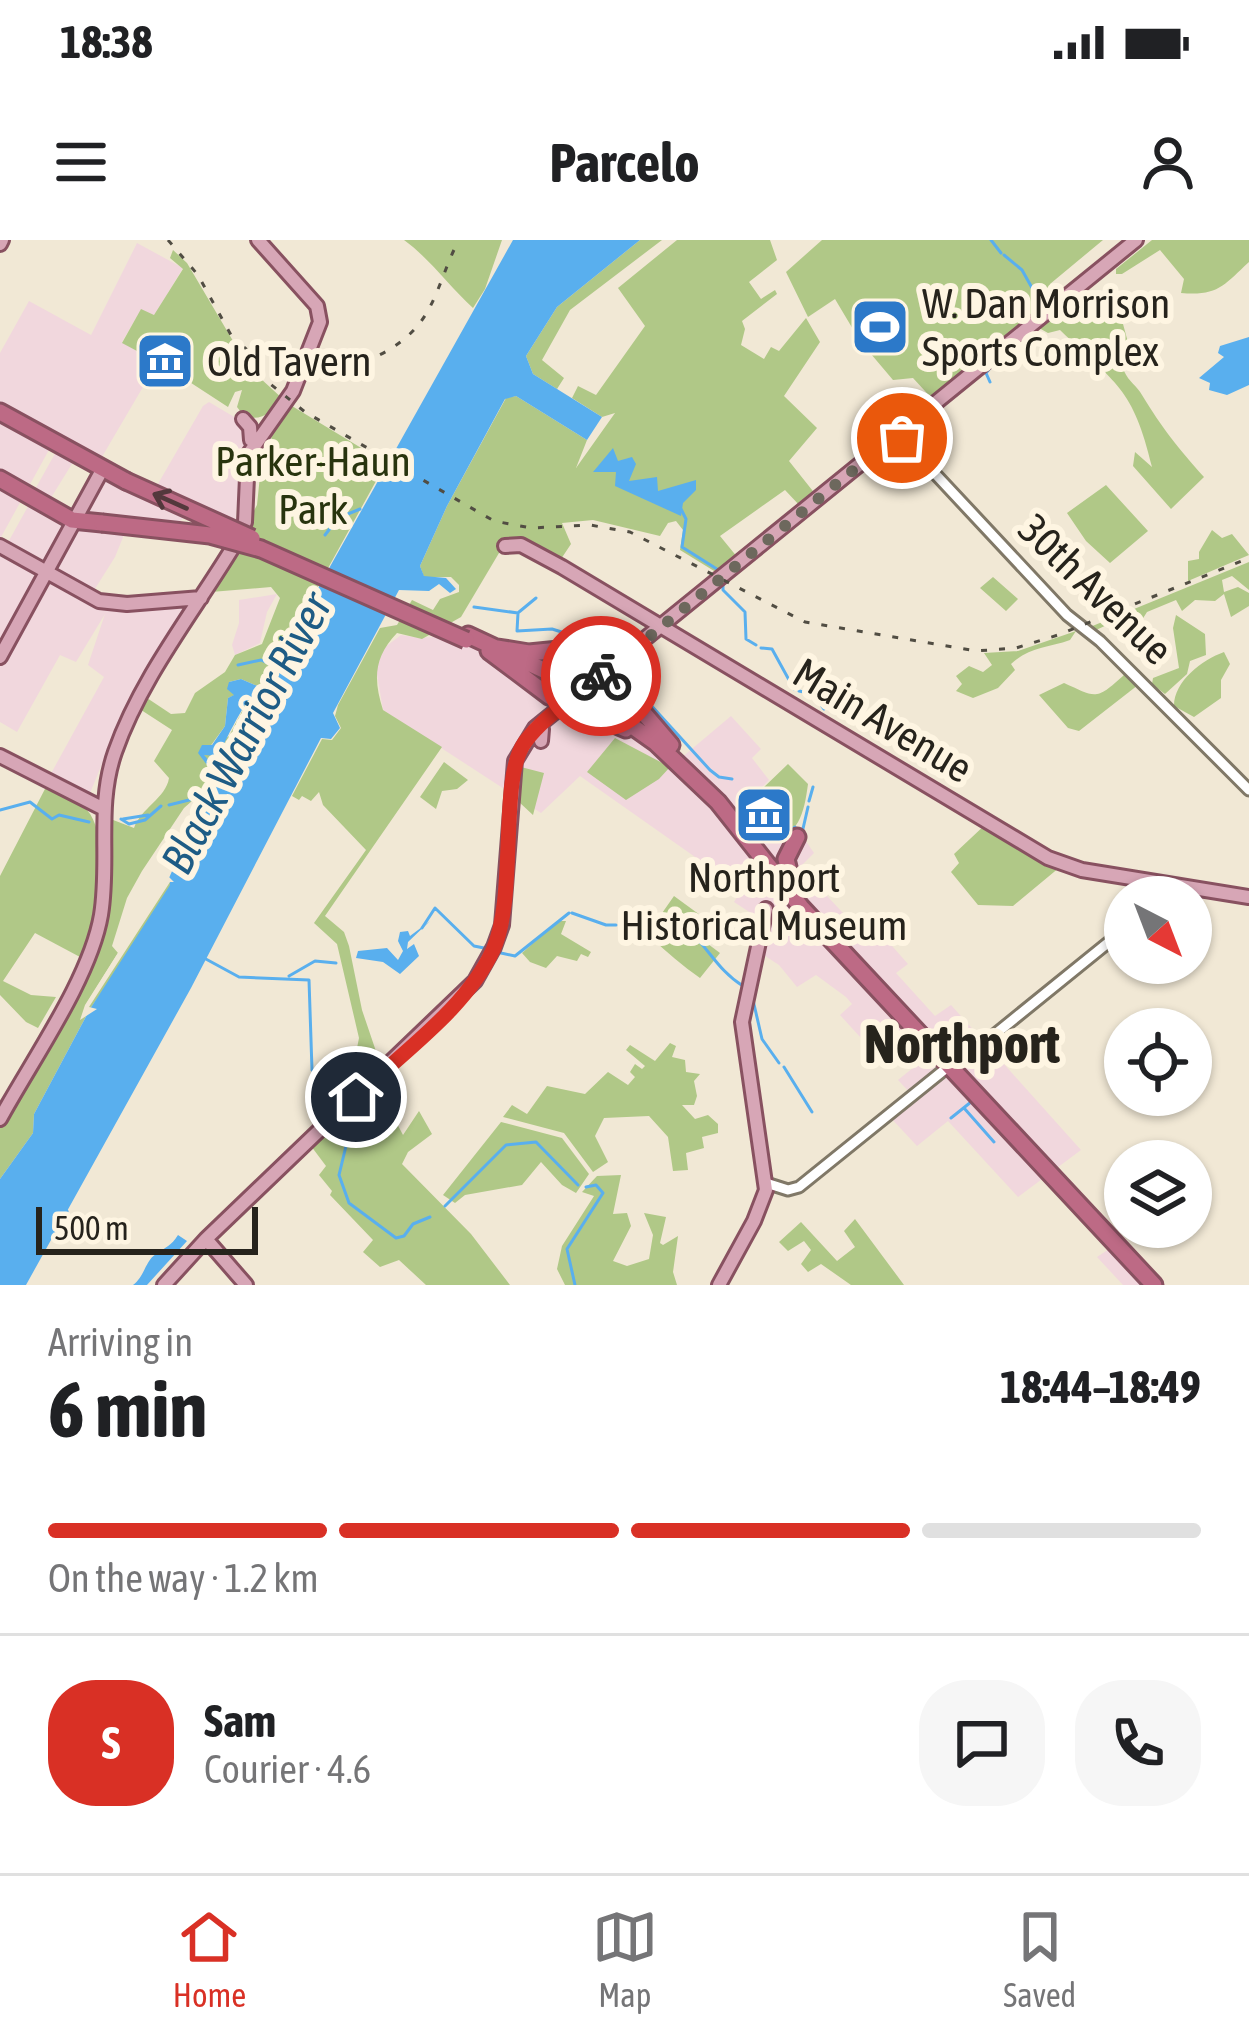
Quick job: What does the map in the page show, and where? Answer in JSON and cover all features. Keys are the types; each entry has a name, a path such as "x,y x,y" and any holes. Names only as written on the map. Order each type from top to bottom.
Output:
{"highway":[{"path":"0,412 102,470 603,703 673,753 736,813 814,918"},
{"path":"0,479 75,520 210,535 261,549 467,637"},
{"path":"490,649 529,653 569,649 623,657"},
{"path":"490,649 558,704 673,753"},
{"path":"595,656 775,875 1154,1285"},
{"path":"612,673 623,657"},
{"path":"793,888 786,859 797,838"},
{"path":"749,839 753,852 749,866 763,867 775,875"}],"main road":[{"path":"0,1108 90,937 98,895 100,826 123,730 244,526 248,455 293,391 318,333 317,306 258,240"},
{"path":"623,657 1136,240"},
{"path":"251,440 274,417"},
{"path":"81,800 100,782 119,730 236,532 241,466 251,440 243,419"},
{"path":"0,646 102,470"},
{"name":"Main Avenue","path":"505,546 521,545 662,626 1048,858 1075,869 1118,876"},
{"path":"0,549 110,604 197,599"},
{"path":"0,657 44,574"},
{"path":"164,1285 206,1239 454,1004 485,966 504,915 515,761 558,704 612,673"},
{"path":"0,756 105,810"},
{"path":"100,782 105,810"},
{"path":"0,1119 92,947 103,899 100,826 81,800"},
{"name":"Main Avenue","path":"1212,891 1249,897"},
{"path":"719,1285 754,1222 766,1184 742,1022 766,909"},
{"path":"206,1239 245,1285"}],"street":[{"name":"30th Avenue","path":"898,434 1067,615 1100,641 1249,790"},
{"path":"766,1184 788,1190 799,1187 1104,946"}],"shaded area":[{"path":"137,243 183,268 154,316 141,310 122,342 157,363 99,462 0,407 0,353 29,301 91,335"},
{"path":"209,402 241,421 250,439 240,466 235,526 187,515 179,522 135,518 93,592 52,570 106,475 155,489"},
{"path":"0,420 50,448 0,539"},
{"path":"57,450 75,459 49,501 33,493"},
{"path":"31,501 66,521 41,565 6,546"},
{"path":"0,549 106,610 184,606 111,742 90,793 82,796 48,779 104,677 88,665 105,614 76,662 60,655 17,732 0,722"},
{"path":"277,594 260,643 235,655 232,645 239,600"},
{"path":"401,635 445,636 480,647 539,694 643,737 674,764 731,716 761,749 752,758 769,780 741,809 764,842 799,831 814,853 800,867 857,928 869,920 908,964 896,973 935,1016 951,1005 1081,1150 1018,1197 948,1121 917,1146 889,1116 913,1096 898,1080 924,1059 907,1039 901,1043 892,1033 883,1035 875,1027 861,1038 840,1015 852,1004 816,975 797,987 779,965 756,950 760,919 734,902 742,890 580,776 541,813 383,710 376,668 384,648"},
{"path":"1113,1248 1148,1285 1123,1285 1097,1257"}],"green space":[{"path":"404,240 502,240 473,308"},
{"path":"640,240 662,240 570,310 542,360 564,378 557,389 533,374 526,356 557,307"},
{"path":"677,240 770,240 777,260 749,282 761,299 775,290 777,294 742,321 741,345 764,359 771,347 779,351 806,318 820,342 784,396 817,428 789,461 816,495 801,507 785,490 720,536 738,558 719,574 680,550 683,530 676,521 668,523 660,536 593,520 562,523 571,544 559,562 512,538 461,617 422,639 397,633 384,651 377,678 383,710 442,747 325,916 344,932 381,1066 369,1090 373,1099 384,1099 403,1135 419,1111 432,1134 408,1152 402,1164 471,1234 510,1285 426,1285 399,1260 380,1267 363,1252 373,1240 330,1195 332,1191 319,1175 326,1166 311,1146 355,1103 348,1093 359,1038 337,944 314,923 366,850 323,805 319,792 311,801 292,796 322,739 332,740 341,728 335,716 338,705 380,628 397,625 412,600 433,610 440,599 459,592 451,577 424,577 420,566 506,398 516,396 587,440 576,468 615,413 602,417 572,398 578,386 596,395 645,326 618,288"},
{"path":"822,240 1103,240 1050,284 1062,300 936,403 913,378 893,380 860,341 835,299 808,317 786,272"},
{"path":"1152,240 1249,240 1249,262 1226,283 1204,293 1181,293 1184,279 1160,250 1116,274 1116,269"},
{"path":"173,250 187,263 249,368 284,400 266,415 244,416 237,407 242,390 235,392 228,407 185,379 193,364 177,355 167,367 122,343 141,309 154,315 183,269 170,258"},
{"path":"1084,291 1123,324 1132,357 1126,375 1204,477 1171,509 1133,466 1135,452 1152,467 1137,419 1120,389 1060,330 1048,333 1039,328"},
{"name":"Parker-Haun Park","path":"287,403 386,463 262,688 241,679 229,682 235,695 228,698 225,726 204,755 229,736 248,700 256,703 209,786 184,808 142,871 127,898 112,946 118,953 85,1006 170,881 177,882 90,1009 34,1114 33,1133 0,1179 0,1125 99,934 108,818 134,828 169,778 154,761 172,730 135,706 141,694 171,714 185,713 195,693 225,672 235,655 262,644 280,598 271,587 211,592 257,505 261,466 273,445 270,432"},
{"path":"1106,485 1148,531 1110,563 1086,541 1067,513"},
{"path":"1212,530 1222,538 1232,534 1249,555 1188,581 1188,561 1199,559"},
{"path":"1249,562 1249,590 1232,576 1222,580 1224,592 1238,587 1249,593 1249,606 1231,617 1224,594 1215,601 1195,600 1182,611 1176,600 1147,612 1140,623 1125,626 1120,619 1096,630 1090,627"},
{"path":"993,577 1018,599 1006,611 980,588"},
{"path":"1176,615 1205,634 1206,655 1190,661 1187,674 1165,694 1152,684 1153,678 1179,668 1173,628"},
{"path":"1076,631 1070,640 1018,658 1011,664 1015,670 998,688 973,698 956,691 962,684 956,676 969,666 983,672 992,665 984,653 1018,651"},
{"path":"1224,652 1230,664 1221,680 1221,698 1194,717 1174,706 1179,688 1191,673"},
{"path":"1125,674 1138,685 1079,731 1068,728 1039,695 1064,683 1101,693"},
{"path":"615,738 670,767 626,800 587,772"},
{"path":"444,762 468,780 457,789 442,791 436,809 420,797"},
{"path":"788,764 808,784 804,805 793,829 767,843 741,809"},
{"path":"521,767 544,773 533,815 519,802"},
{"path":"46,787 87,810 95,823 100,861 96,905 80,957 35,933 3,981 31,995 56,997 38,1028 0,995 0,876"},
{"path":"987,823 1060,867 1013,906 978,905 951,872 959,863 954,854"},
{"path":"674,896 715,926 704,941 720,953 700,978 656,942 651,930 639,921 647,912 660,916"},
{"path":"558,921 566,921 561,934 591,952 588,957 581,954 577,961 557,956 546,968 530,962 522,953"},
{"path":"670,1043 676,1046 672,1057 685,1060 686,1072 700,1074 694,1081 694,1105 682,1105 695,1119 708,1115 718,1124 718,1133 702,1137 704,1148 686,1153 688,1170 673,1171 668,1137 649,1116 604,1118 595,1136 608,1162 593,1172 564,1133 503,1117 512,1105 527,1114 547,1086 585,1094 608,1072 628,1085 635,1077 630,1072 635,1064 645,1066 626,1050 630,1045 655,1061"},
{"path":"501,1122 562,1138 589,1174 576,1193 541,1162 522,1185 465,1195 455,1203 443,1195"},
{"path":"621,1175 613,1214 627,1213 631,1226 613,1261 627,1266 649,1259 653,1235 644,1213 666,1217 660,1243 678,1236 673,1272 677,1285 565,1285 557,1269 562,1246 594,1196 582,1192 597,1176"},
{"path":"855,1219 904,1285 851,1285 821,1264 808,1272 801,1264 811,1250 804,1241 788,1251 779,1242 801,1222 837,1261 855,1247 844,1231"}],"water":[{"name":"Black Warrior River","path":"513,240 640,240 557,307 526,356 533,374 602,417 587,440 516,396 505,399 420,566 424,576 446,578 456,589 450,593 439,584 429,591 399,590 333,713 340,728 331,739 321,738 191,988 26,1285 0,1285 0,1179 33,1133 34,1114 90,1009 170,885 202,803 199,796 256,704 248,700 219,756 204,755 211,763 207,765 198,753 202,745 212,745 225,726 228,698 234,695 227,689 229,682 241,679 262,688"},
{"path":"1249,337 1249,385 1227,395 1209,390 1210,383 1199,378 1224,357 1218,353 1220,346"},
{"path":"613,448 618,461 632,457 636,464 629,481 657,477 658,491 696,480 696,490 683,503 681,516 615,486 616,472 593,472"},
{"path":"430,921 408,942 407,949 414,944 419,956 400,974 383,962 356,958 358,951 387,948 398,960 403,951 400,932 408,931 410,936"},
{"path":"178,1235 187,1241 147,1285 133,1285 152,1257"}],"pier":[{"path":"167,875 174,882 89,1007 97,1009 80,1020 85,1005"}],"waterway":[{"path":"991,240 1001,253"},
{"path":"1004,255 1022,270 1036,295"},
{"path":"1015,346 1031,333"},
{"path":"990,382 986,373 994,363"},
{"path":"325,535 338,518 360,509"},
{"path":"681,509 686,519 682,547 720,571"},
{"path":"723,583 723,590 745,612 746,639 756,645"},
{"path":"519,612 536,598"},
{"path":"474,607 518,613 517,631 552,629 619,650"},
{"path":"761,648 772,649 794,689"},
{"name":"Black Warrior River","path":"238,665 261,660 274,666"},
{"path":"629,662 628,680 710,770 732,779"},
{"path":"799,691 813,694 824,709"},
{"path":"809,801 813,787"},
{"name":"Black Warrior River","path":"169,805 201,797"},
{"path":"0,810 30,802 52,819 59,815 89,822"},
{"path":"743,805 772,839 780,840 795,827"},
{"name":"Black Warrior River","path":"121,819 129,824 145,820 161,806"},
{"path":"802,833 808,807"},
{"name":"Black Warrior River","path":"123,819 148,815"},
{"path":"422,928 435,908 474,946 484,948"},
{"path":"501,953 515,956 569,913"},
{"path":"572,913 616,925"},
{"path":"639,921 675,923 688,931 743,986"},
{"path":"204,958 239,977 309,980 312,1070 334,1085 336,1107"},
{"path":"289,976 315,961 336,963"},
{"path":"753,1000 762,1039 779,1063"},
{"path":"784,1067 812,1112"},
{"path":"951,1118 971,1102"},
{"path":"964,1108 994,1142"},
{"path":"338,1117 346,1146 339,1175 349,1203 396,1238 430,1217"},
{"path":"445,1206 506,1145 536,1142 578,1185"},
{"path":"575,1285 567,1249 603,1193 596,1185 586,1187"},
{"path":"67,1211 76,1235"}],"railway":[{"path":"168,240 198,275 248,366 305,412 494,521 531,528 590,525 630,532 805,622 976,651 1016,648 1249,558"},
{"path":"244,347 263,360 310,371 360,363 383,353 426,315 459,240"}],"way so far":[{"path":"601,676 889,441 898,434 902,438"}],"place":[{"name":"W. Dan Morrison Sports Complex","path":"880,327"},
{"name":"Old Tavern","path":"165,361"},
{"name":"Northport Historical Museum","path":"764,815"}],"district":[{"name":"Northport","path":"962,1044"}],"route":[{"path":"356,1097 454,1004 485,966 504,915 517,755 536,728 601,676"}]}
